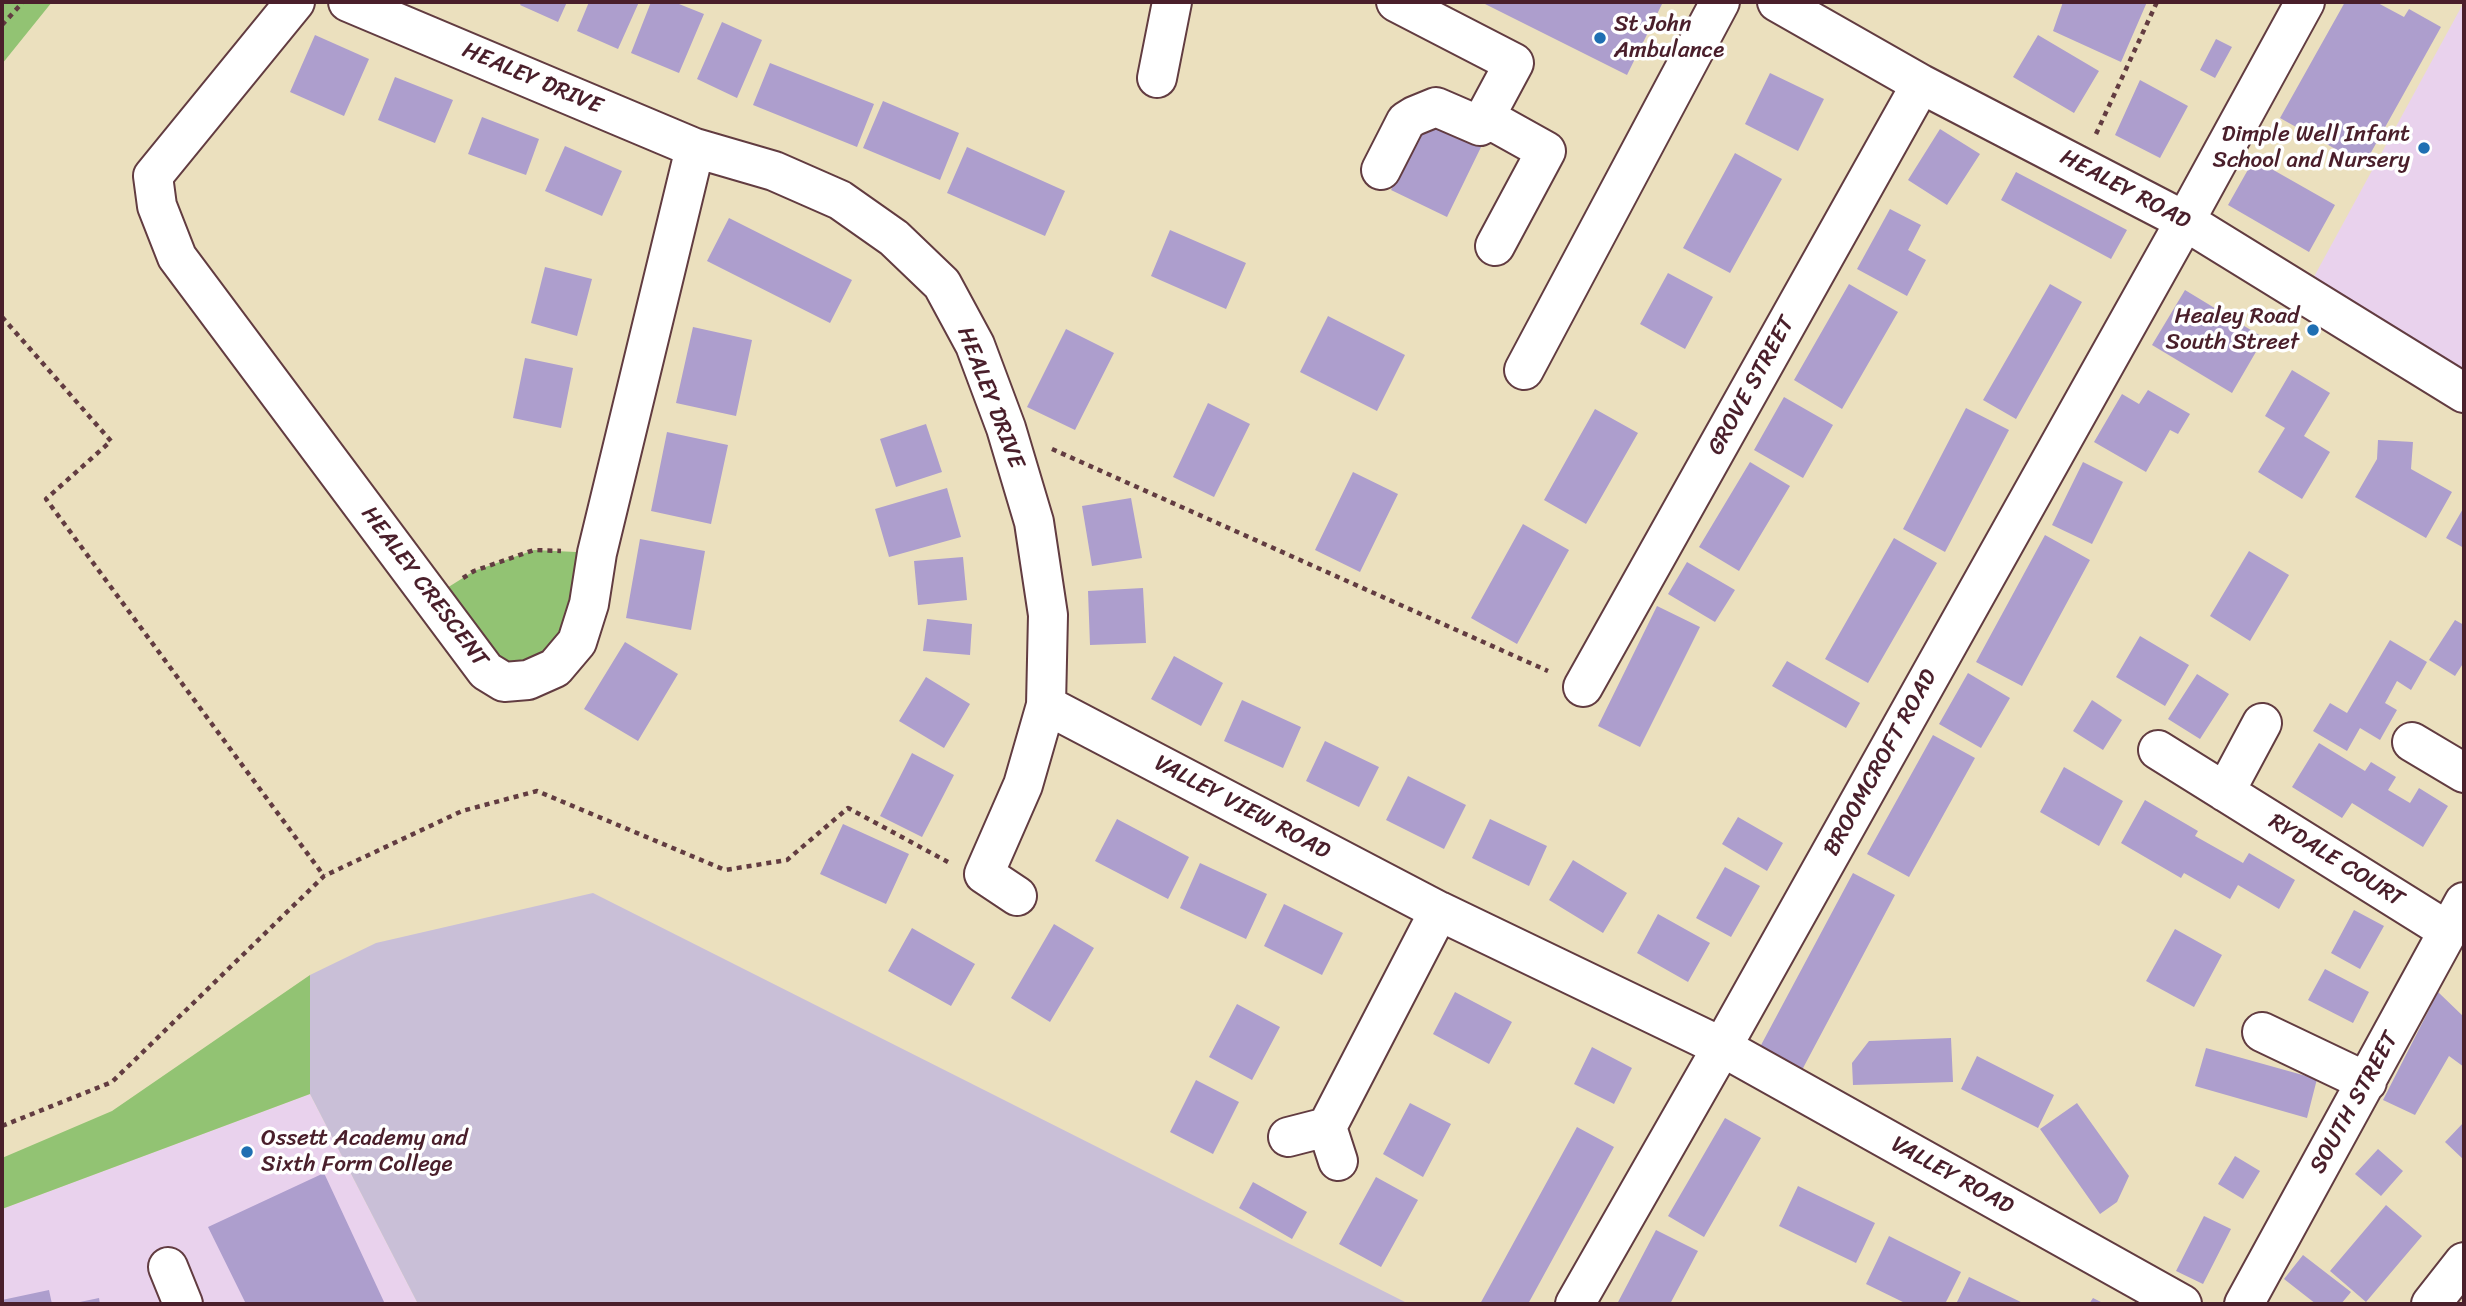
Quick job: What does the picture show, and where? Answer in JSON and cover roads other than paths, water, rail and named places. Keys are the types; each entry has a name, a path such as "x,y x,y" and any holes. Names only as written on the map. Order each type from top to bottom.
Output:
{"street":[{"name":"HEALEY CRESCENT","path":"296,2 153,176 157,206 177,257 486,671 505,682 528,680 555,668 577,642 589,604 597,553 695,148"},
{"name":"HEALEY DRIVE","path":"348,2 695,148 774,171 840,200 894,238 942,284 975,345 1006,428 1034,522 1048,615 1046,705 1023,785 984,874 1017,896"},
{"path":"1157,78 1172,2"},
{"path":"1381,170 1406,121 1414,116 1436,107 1480,125 1514,63 1396,2"},
{"path":"1524,370 1720,2"},
{"name":"HEALEY ROAD","path":"1777,2 1922,85 2185,221 2464,393"},
{"name":"BROOMCROFT ROAD","path":"1575,1304 1722,1047 2305,2"},
{"name":"GROVE STREET","path":"1583,687 1922,85"},
{"path":"1485,117 1546,151 1495,246"},
{"name":"VALLEY VIEW ROAD","path":"1046,705 1439,911 1722,1047"},
{"path":"2224,792 2262,723"},
{"path":"2412,742 2464,773"},
{"name":"RYDALE COURT","path":"2158,750 2224,792 2456,917"},
{"path":"1288,1136 1332,1144 1439,911"},
{"name":"SOUTH STREET","path":"2244,1304 2456,917"},
{"path":"2262,1032 2367,1082"},
{"name":"VALLEY ROAD","path":"1722,1047 2182,1304"},
{"path":"2431,1304 2464,1262"},
{"path":"168,1267 183,1304"}],"place":[{"name":"St John Ambulance","path":"1600,38"},
{"name":"Dimple Well Infant School and Nursery","path":"2424,148"},
{"name":"Healey Road South Street","path":"2313,330"},
{"name":"Ossett Academy and Sixth Form College","path":"247,1152"}]}
